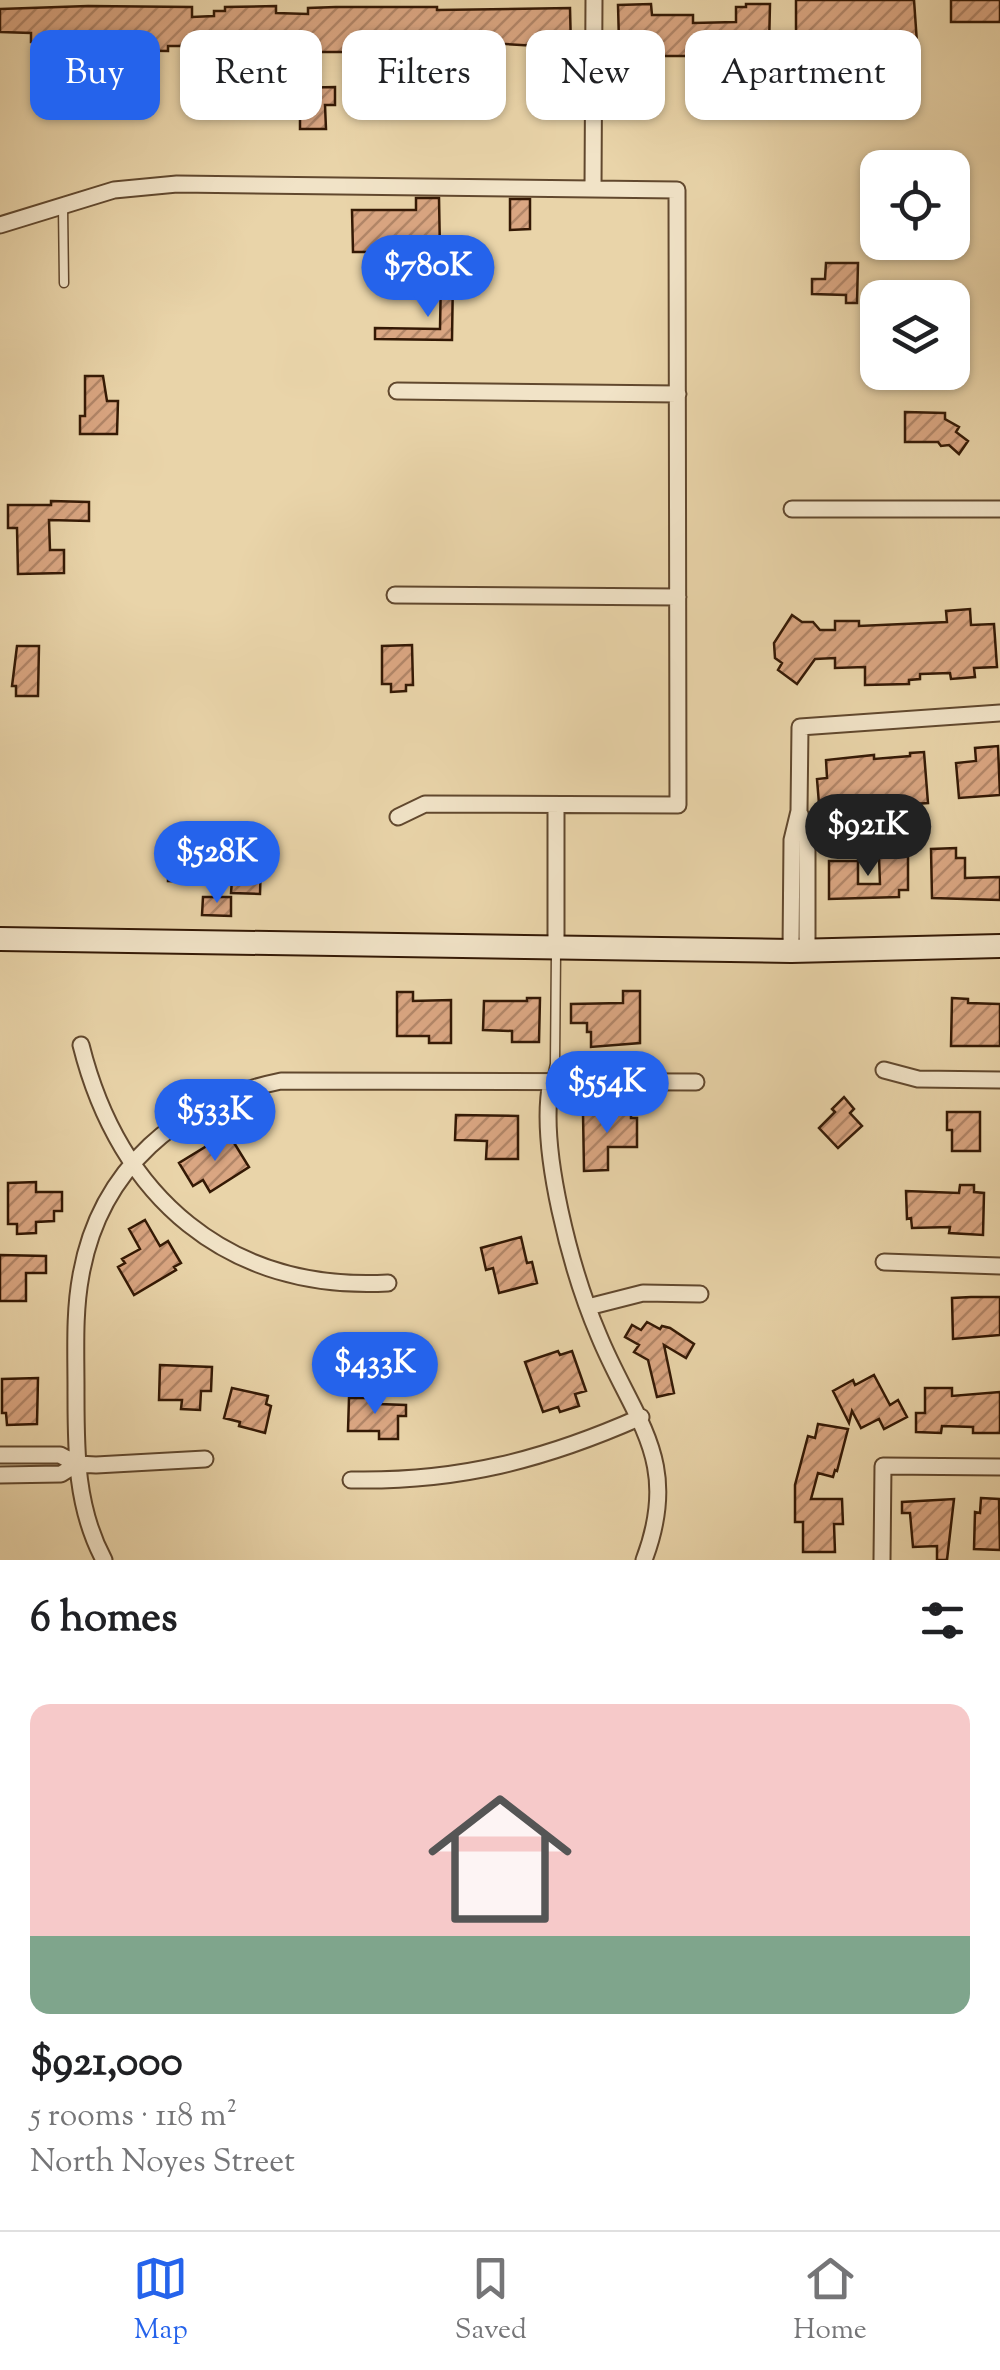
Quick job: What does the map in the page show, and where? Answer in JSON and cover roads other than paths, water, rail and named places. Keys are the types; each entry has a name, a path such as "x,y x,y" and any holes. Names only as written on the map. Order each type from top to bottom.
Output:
{"street":[{"path":"594,0 594,189"},
{"path":"0,225 114,190 177,184 677,190 678,805 424,804 398,818"},
{"path":"397,391 678,394"},
{"path":"792,508 1000,509"},
{"path":"394,595 678,597"},
{"path":"799,951 792,840 800,810 800,726 1000,713"},
{"path":"556,805 556,948"},
{"path":"0,939 799,951 1000,946"},
{"path":"82,1045 104,1118 131,1165 169,1207 198,1230 247,1260 309,1280 360,1285 388,1283"},
{"path":"884,1070 918,1079 1000,1080"},
{"path":"104,1560 85,1515 77,1464 76,1336 81,1272 100,1214 131,1165 168,1129 221,1097 281,1081 312,1078 696,1082"},
{"path":"551,1082 548,1098 564,1228 588,1307 612,1364 641,1417 653,1454 658,1499 644,1560"},
{"path":"884,1262 1000,1266"},
{"path":"588,1307 643,1294 700,1294"},
{"path":"352,1480 414,1480 509,1466 572,1446 641,1417"},
{"path":"0,1455 60,1455 77,1464"},
{"path":"0,1474 61,1474 77,1464 205,1459"},
{"path":"882,1560 883,1466 1000,1467"}],"lane":[{"path":"63,207 64,283"},
{"path":"551,1082 555,1064 556,948"},
{"path":"0,1455 0,1474"}]}
